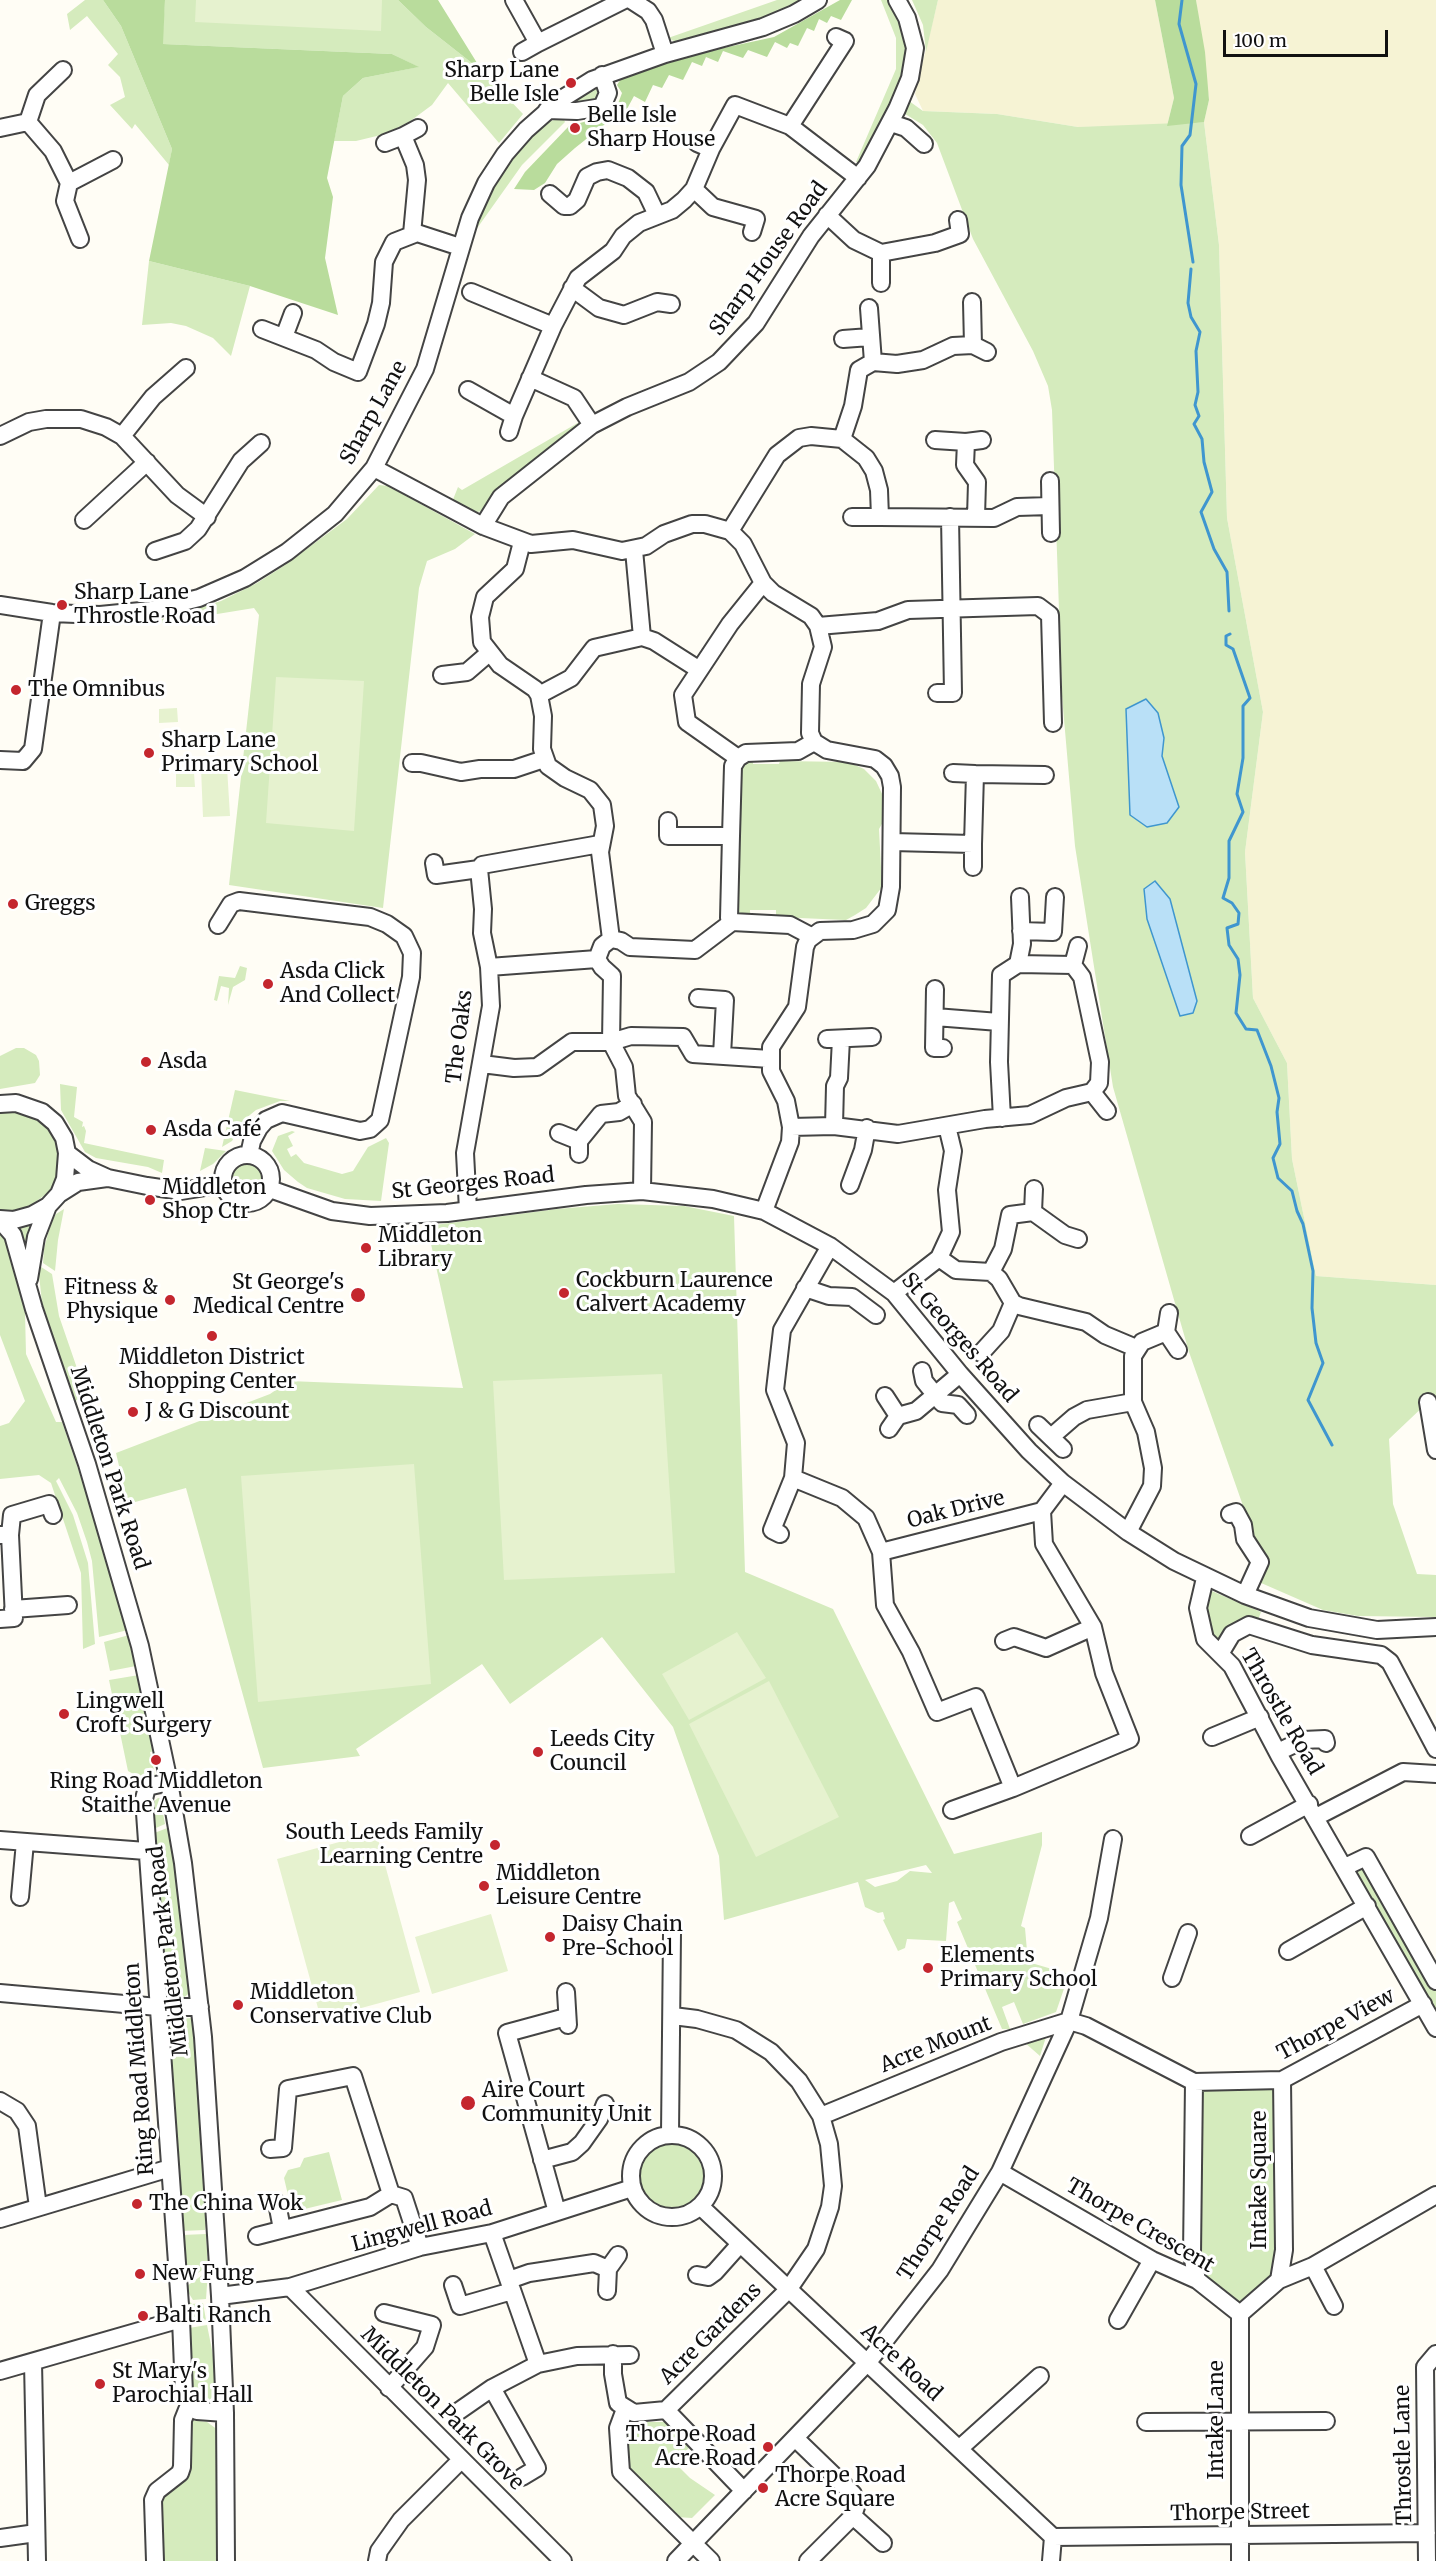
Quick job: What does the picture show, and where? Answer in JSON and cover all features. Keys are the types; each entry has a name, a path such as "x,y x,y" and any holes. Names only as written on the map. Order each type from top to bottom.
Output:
{"street":[{"path":"514,0 538,44"},
{"path":"522,52 624,0"},
{"path":"631,0 648,11 654,20 665,54"},
{"name":"Sharp Lane","path":"0,605 52,613 100,615 136,612 190,601 244,578 287,552 334,514 374,468 425,369 470,218 492,173 512,146 547,110 574,90 602,75 665,54 763,27 794,14 818,0"},
{"name":"Sharp House Road","path":"483,526 501,497 592,425 627,407 671,391 719,362 756,322 799,253 858,178 879,147 891,123 910,78 915,48 907,18 897,0"},
{"path":"790,126 846,42"},
{"path":"28,122 37,95 63,70"},
{"path":"547,110 578,111 602,107 608,93 602,75"},
{"path":"468,390 512,424 553,326 578,278 613,251 623,236 639,223 672,210 694,189 704,146 729,102 790,126 858,178"},
{"path":"0,128 28,122"},
{"path":"28,122 53,151 69,183 65,201 80,239"},
{"path":"891,123 906,128 924,144"},
{"path":"385,143 418,128"},
{"path":"403,136 415,165 417,180 412,234"},
{"path":"69,183 112,160"},
{"path":"550,194 564,206 570,206 577,200 587,177 608,170 628,178 646,192 657,215"},
{"path":"694,189 713,207 754,226 773,223"},
{"path":"827,216 854,240 881,253 935,243 962,233"},
{"path":"262,329 284,337 355,378 381,303 384,262 394,242 412,234 424,235 460,247"},
{"path":"881,253 881,283"},
{"path":"572,288 599,308 624,315 660,298"},
{"path":"471,292 501,296 553,326"},
{"path":"842,439 853,406 859,370 873,362 897,364 923,360 953,346 980,348 972,302"},
{"path":"869,308 873,362"},
{"path":"284,337 293,313"},
{"path":"843,339 870,337"},
{"path":"122,436 153,397 186,368"},
{"path":"530,378 574,398 592,425"},
{"path":"0,436 29,422 46,418 94,422 122,436 177,495 207,517"},
{"path":"730,531 766,468 788,445 811,435 842,439 866,458 874,471 879,490 880,517"},
{"path":"934,441 974,441 965,465 977,482 976,517"},
{"path":"155,551 184,541 207,517 241,461 261,443"},
{"path":"84,520 147,462"},
{"path":"374,468 483,526 522,542 545,544 573,540 610,549 634,550 681,526 705,524 730,531 743,544 763,583 773,593 811,616 818,626 823,647 809,698 810,734 814,742 827,750 864,755 884,766 892,787 890,900 880,918 864,928 820,931 811,936 805,947 801,993 796,1007 777,1036 770,1059 771,1071 791,1114 791,1127 790,1142 764,1212"},
{"path":"1050,481 1051,533"},
{"path":"852,517 994,518 1017,507 1050,506"},
{"path":"950,518 951,693"},
{"path":"522,542 515,569 491,589 482,605 480,632 482,642 489,653 539,694 543,716 544,759 557,773 585,786 595,795 605,817 600,844 611,939"},
{"path":"634,550 642,637"},
{"path":"738,758 687,722 682,695 698,669 763,583"},
{"path":"818,626 878,621 908,610 1038,606 1050,615 1049,718"},
{"path":"0,760 22,761 33,749 52,613"},
{"path":"539,694 571,678 594,648 642,637 654,641 698,669"},
{"path":"442,675 467,672 489,653"},
{"path":"732,922 729,918 733,766 738,758 746,753 798,751 814,742"},
{"path":"412,764 421,762 461,772 480,769 514,770 544,759"},
{"path":"952,773 1044,775"},
{"path":"973,867 975,774"},
{"path":"668,821 668,836 731,836"},
{"path":"892,842 973,844"},
{"path":"436,874 600,844"},
{"name":"The Oaks","path":"468,1210 465,1153 482,1064 490,1006 489,967 482,933 481,867"},
{"path":"1021,931 1053,932 1055,897"},
{"path":"218,925 231,904 239,901 370,917 387,924 404,936 412,952 411,977 380,1120 370,1129 349,1131 303,1116 282,1113 266,1120 259,1128 252,1140 249,1155"},
{"path":"1017,906 1021,931 1018,964"},
{"path":"597,959 602,946 611,939 621,941 630,947 695,950 732,922 790,925 811,936"},
{"path":"1073,964 1078,946"},
{"path":"489,967 597,959"},
{"path":"597,959 612,976 611,1042 624,1067 625,1085 643,1122 642,1191"},
{"path":"1002,1118 999,1022 1001,975 1018,964 1073,964"},
{"path":"791,1127 867,1128 897,1134 1030,1115 1066,1098 1092,1092 1098,1083 1100,1062 1082,977 1073,964"},
{"path":"935,989 934,1048 943,1048"},
{"path":"698,998 731,1001 722,1055"},
{"path":"935,1017 999,1022"},
{"path":"482,1064 514,1068 537,1067 572,1042 611,1042 631,1036 683,1037 693,1054 770,1059"},
{"path":"834,1126 835,1086 839,1078 834,1039 872,1037"},
{"path":"1092,1092 1107,1111"},
{"name":"Middleton Park Road","path":"0,1104 16,1103 42,1112 55,1123 64,1138 67,1152 68,1166 36,1237 28,1284"},
{"path":"559,1133 579,1148 601,1114 619,1112 633,1104"},
{"path":"894,1293 939,1258 951,1232 947,1190 953,1151 948,1126"},
{"path":"849,1185 849,1164 863,1150 867,1128"},
{"path":"67,1152 88,1169 108,1178 181,1191 224,1184"},
{"path":"249,1155 259,1157 268,1167 272,1180 270,1188 260,1201 248,1204 231,1197 224,1184 223,1176 228,1164 239,1156 249,1155"},
{"path":"53,1200 78,1182 108,1178"},
{"name":"St Georges Road","path":"270,1188 332,1211 370,1216 404,1217 586,1195 642,1191 713,1199 764,1212 830,1246 894,1293 960,1374 1029,1451 1064,1484 1128,1532 1205,1578 1308,1618 1350,1627 1394,1630 1436,1627"},
{"path":"1033,1212 1034,1189"},
{"name":"Middleton Park Road","path":"0,1220 14,1220 32,1215 53,1200"},
{"path":"991,1272 1003,1249 1010,1215 1033,1212 1065,1235 1078,1239"},
{"name":"Middleton Park Road","path":"0,1220 13,1235 121,1576 140,1646 169,1782 183,1863 200,2007 220,2296 225,2413 226,2561"},
{"path":"780,1534 772,1530 793,1478 796,1443 775,1390 782,1330 830,1246"},
{"path":"939,1258 956,1270 991,1272 999,1279 1013,1303 1086,1322 1105,1335 1136,1348"},
{"path":"805,1288 829,1296 852,1297 876,1315"},
{"path":"981,1353 1001,1330 1013,1303"},
{"path":"1168,1313 1166,1332 1178,1350"},
{"path":"1128,1532 1152,1486 1153,1468 1146,1432 1133,1402 1133,1356 1136,1348 1142,1342 1166,1332"},
{"path":"922,1371 924,1381 942,1402 958,1405 967,1415"},
{"path":"885,1396 893,1423 916,1411 960,1374"},
{"path":"1051,1437 1074,1417 1087,1410 1133,1402"},
{"path":"1428,1402 1436,1450"},
{"path":"1038,1425 1063,1449"},
{"path":"793,1478 842,1498 866,1518 881,1552 885,1605 911,1652 937,1712 976,1697 1013,1788"},
{"path":"952,1810 1013,1788 1130,1739 1104,1673 1093,1627 1044,1544 1042,1511 1064,1484"},
{"path":"53,1515 49,1504 12,1515 5,1535 7,1614 68,1605"},
{"path":"1233,1509 1243,1525 1245,1539 1260,1562 1245,1595"},
{"name":"Oak Drive","path":"881,1552 1042,1511"},
{"name":"Throstle Road","path":"1205,1578 1200,1595 1198,1618 1205,1639 1232,1666 1278,1752 1436,2028"},
{"path":"1220,1654 1232,1634 1249,1625 1312,1645 1381,1655 1390,1662 1436,1749"},
{"path":"1005,1641 1014,1637 1047,1648 1093,1627"},
{"path":"1212,1737 1260,1717"},
{"path":"1278,1752 1303,1740 1324,1739 1326,1743"},
{"path":"1250,1836 1403,1772 1436,1774"},
{"name":"Ring Road Middleton","path":"169,1782 147,1787 144,1799 181,2319 184,2393 189,2405"},
{"name":"Thorpe Road","path":"676,2561 868,2362 940,2270 1000,2172 1069,2021 1099,1918 1113,1839"},
{"path":"0,1840 146,1851"},
{"path":"20,1897 25,1842"},
{"path":"1345,1867 1366,1857 1436,1982"},
{"path":"1288,1951 1367,1906"},
{"path":"670,2134 673,2016 672,1933"},
{"path":"1173,1978 1188,1933"},
{"path":"557,2212 507,2033 567,2021 566,1992"},
{"path":"0,1993 158,2007 200,2007"},
{"name":"Thorpe View","path":"1069,2021 1086,2026 1194,2082 1282,2080 1423,2004"},
{"name":"Acre Gardens","path":"666,2410 788,2290 816,2249 830,2207 832,2166 821,2116 799,2080 778,2059 754,2040 717,2024 673,2016"},
{"name":"Acre Mount","path":"821,2116 1001,2042 1069,2021"},
{"path":"270,2149 283,2148 288,2090 353,2076 391,2194"},
{"name":"Intake Square","path":"1279,2280 1284,2250 1282,2080"},
{"path":"1194,2082 1192,2255 1197,2280"},
{"path":"0,2101 17,2111 27,2126 38,2206"},
{"path":"542,2160 572,2152 582,2144 599,2119 605,2104"},
{"path":"670,2134 695,2141 709,2158 713,2180 709,2194 700,2206 688,2214 663,2216 642,2205 632,2188 630,2174 639,2151 653,2139 670,2134"},
{"path":"0,2219 170,2168"},
{"name":"Thorpe Crescent","path":"1000,2172 1152,2260 1197,2280 1240,2314"},
{"name":"Lingwell Road","path":"220,2296 290,2287 420,2247 492,2233 632,2188"},
{"path":"257,2236 370,2207 391,2194 404,2198 420,2247"},
{"path":"1240,2314 1279,2280 1313,2266 1436,2194"},
{"path":"277,2203 282,2229"},
{"name":"Acre Road","path":"700,2206 1053,2537"},
{"path":"492,2233 538,2364"},
{"path":"697,2275 708,2277 715,2272 740,2244"},
{"path":"1118,2320 1152,2260"},
{"path":"453,2285 460,2306 510,2286 530,2273 613,2262 607,2291"},
{"path":"1313,2266 1334,2306"},
{"name":"Middleton Park Grove","path":"290,2287 388,2388 563,2561"},
{"path":"384,2313 432,2325 425,2347 388,2388"},
{"name":"Intake Lane","path":"1240,2314 1240,2561"},
{"path":"0,2371 181,2319"},
{"path":"456,2412 492,2388 538,2364 577,2356 621,2354 615,2394 618,2403 634,2414 666,2410 744,2491"},
{"name":"Throstle Lane","path":"1427,2561 1425,2367 1436,2354"},
{"path":"33,2362 37,2561"},
{"path":"960,2448 1040,2376"},
{"path":"492,2388 537,2468 522,2477"},
{"path":"155,2561 153,2500 158,2491 180,2473 183,2420 189,2405 197,2411 225,2413"},
{"path":"625,2409 618,2428 621,2472 711,2561"},
{"path":"1146,2422 1326,2421"},
{"path":"795,2438 852,2494 856,2507 853,2516 808,2561"},
{"path":"377,2561 379,2551 400,2520 460,2460"},
{"path":"853,2516 883,2543"},
{"path":"0,2538 36,2533"},
{"name":"Thorpe Street","path":"1053,2537 1427,2533"},
{"path":"1051,2561 1053,2537"}],"shaded area":[{"path":"938,0 1155,0 1174,98 1167,126 1078,127 997,114 923,111 915,94"},
{"path":"1196,0 1436,0 1436,1285 1316,1276 1292,1159 1287,1063 1253,998 1245,852 1263,712 1227,518 1219,245 1204,122 1209,100"}],"green space":[{"path":"85,0 103,0 121,26 172,149 169,165 135,124 132,129 110,105 125,97 120,77 108,65 118,54 87,16 70,30 67,14"},
{"path":"103,0 165,0 163,44 392,54 419,67 363,78 343,96 327,178 333,197 325,258 338,315 250,286 149,261 172,149 121,26"},
{"path":"165,0 398,0 426,27 482,71 523,114 499,143 448,83 432,105 409,122 385,134 356,141 334,141 343,96 363,78 418,67 392,54 162,44"},
{"path":"196,0 382,0 381,31 195,22"},
{"path":"398,0 438,0 482,71 426,27"},
{"path":"777,0 806,0 768,18 678,43 668,38"},
{"path":"840,0 852,0 841,20 831,16 827,23 819,19 814,31 807,28 798,46 790,43 787,48 775,42 767,57 748,50 743,58 723,51 718,62 706,57 702,66 692,62 683,80 669,75 662,88 653,85 645,102 634,96 621,120 614,117 575,148 557,164 545,183 534,190 514,189 525,172 569,126 609,115 616,109 622,93 617,85 624,74 659,62 774,37"},
{"path":"881,0 889,0 901,20 908,49 907,63 892,108 860,162 856,162 896,69 896,38"},
{"path":"912,0 938,0 926,52 923,25"},
{"path":"1155,0 1196,0 1205,52 1209,100 1204,122 1167,126 1174,98"},
{"path":"596,86 600,90 599,99 566,105"},
{"path":"902,96 923,111 997,114 1078,127 1204,122 1219,245 1227,518 1263,712 1245,852 1253,998 1287,1063 1292,1159 1316,1276 1436,1285 1436,1399 1428,1402 1389,1439 1393,1504 1417,1574 1436,1575 1436,1617 1358,1616 1323,1610 1252,1579 1260,1562 1254,1537 1189,1352 1113,1087 1075,846 1062,696 1052,410 1048,386 1033,351 973,239 937,143 923,125 897,109"},
{"path":"563,118 565,122 522,165 468,241 487,195 521,144 546,122"},
{"path":"149,261 250,286 231,356 213,338 186,326 171,323 142,325"},
{"path":"581,421 482,511 473,513 452,502 458,487 462,490"},
{"path":"379,485 388,486 475,534 455,549 427,561 419,588 383,908 229,885 259,615 254,608 162,623 162,619 221,601 257,583 347,519"},
{"path":"276,677 364,681 354,831 266,823"},
{"path":"177,708 178,722 159,723 159,709"},
{"path":"753,756 753,764 779,764 780,761 848,762 864,769 876,781 883,796 883,822 879,829 882,887 866,908 846,920 776,917 776,910 750,910 750,918 744,918 733,907 737,768"},
{"path":"227,767 230,816 203,817 201,768"},
{"path":"194,773 195,787 176,787 176,774"},
{"path":"240,966 247,968 245,980 233,987 228,1005 229,988 221,986 217,1001 214,1000 219,976 235,978"},
{"path":"16,1048 24,1048 36,1055 40,1075 35,1083 0,1089 0,1056"},
{"path":"60,1084 77,1087 74,1117 83,1122 82,1127 84,1126 86,1131 84,1143 164,1160 162,1173 148,1167 96,1158 85,1152 61,1110"},
{"path":"235,1090 290,1101 280,1101 256,1110 245,1119 232,1141 222,1147"},
{"path":"13,1111 39,1120 52,1133 59,1150 57,1177 49,1192 27,1208 9,1211 0,1210 0,1112"},
{"path":"295,1132 288,1136 293,1146 287,1149 291,1157 296,1154 304,1163 342,1174 353,1171 368,1147 386,1138 389,1143 381,1201 345,1199 307,1188 298,1182 284,1170 272,1151 278,1136"},
{"path":"205,1148 226,1151 213,1164 200,1171"},
{"path":"247,1163 258,1168 263,1179 258,1190 247,1195 236,1190 231,1179 236,1168"},
{"path":"618,1204 684,1206 734,1216 745,1572 833,1609 954,1854 1042,1832 1042,1845 1021,1926 1025,1928 1028,1962 1069,1974 1056,2012 1023,2024 1014,2002 1002,2007 1010,2029 1002,2029 957,1922 962,1919 954,1901 949,1903 946,1941 907,1939 905,1948 898,1951 883,1920 885,1919 883,1912 878,1913 865,1907 858,1882 724,1920 719,1856 673,1727 602,1637 510,1704 482,1664 356,1749 360,1756 263,1768 186,1488 128,1504 116,1453 270,1394 289,1381 463,1388 427,1226 557,1209","holes":["926,1865 932,1873 910,1871 897,1881 875,1887 865,1880"]},
{"path":"64,1209 55,1271 43,1263 44,1249 51,1222 56,1214"},
{"path":"36,1221 29,1264 17,1227"},
{"path":"0,1231 6,1235 25,1313 26,1354 56,1422 62,1422 101,1536 128,1630 99,1637 92,1561 77,1513 59,1478 56,1481 73,1515 88,1563 95,1644 83,1649 81,1573 51,1483 39,1475 0,1479 0,1426 9,1423 25,1401 0,1335"},
{"path":"38,1265 52,1274 59,1316 79,1374 82,1398 75,1401 42,1303"},
{"path":"662,1374 675,1573 504,1580 493,1381"},
{"path":"414,1464 431,1684 258,1702 241,1476"},
{"path":"1207,1589 1261,1612 1258,1620 1219,1646 1208,1633 1204,1598"},
{"path":"737,1632 766,1678 689,1720 662,1674"},
{"path":"129,1635 136,1666 110,1671 104,1642"},
{"path":"139,1675 155,1751 150,1752 156,1780 146,1781 128,1771 109,1680"},
{"path":"769,1681 839,1817 756,1857 689,1724"},
{"path":"160,1798 165,1824 149,1831 151,1804"},
{"path":"170,1827 191,1992 183,1998 166,1998 149,1835"},
{"path":"376,1832 420,1992 321,2019 277,1859"},
{"path":"1354,1867 1368,1867 1436,1988 1436,2015"},
{"path":"491,1914 508,1971 432,1994 415,1937"},
{"path":"194,2018 210,2224 206,2224 205,2230 181,2231 168,2026 170,2019"},
{"path":"1046,2037 1040,2056 1024,2042"},
{"path":"1282,2080 1279,2280 1240,2314 1197,2280 1194,2082"},
{"path":"672,2142 685,2145 697,2152 704,2164 707,2177 704,2190 697,2202 685,2209 672,2212 659,2209 647,2202 640,2190 637,2177 640,2164 647,2152 659,2145"},
{"path":"329,2152 342,2200 292,2212 284,2178 288,2170 300,2167 304,2158"},
{"path":"206,2234 208,2266 185,2282 182,2235"},
{"path":"208,2271 206,2299 193,2300 187,2286"},
{"path":"185,2297 192,2304 203,2303 206,2320 186,2324"},
{"path":"207,2325 213,2355 215,2391 211,2399 204,2402 196,2399 191,2392 189,2328"},
{"path":"192,2420 207,2422 218,2430 219,2561 160,2561 161,2493 183,2477 189,2422"},
{"path":"632,2422 665,2422 690,2447 674,2462 690,2478 715,2495 692,2518 677,2517 625,2472 626,2426"}],"water":[{"path":"1146,699 1158,713 1164,738 1162,756 1179,807 1167,823 1147,827 1130,815 1126,709"},
{"path":"1155,881 1170,899 1197,1001 1193,1013 1180,1016 1147,919 1144,889"}],"waterway":[{"path":"1182,0 1179,24 1196,84 1190,135 1182,146 1181,185 1193,262"},
{"path":"1191,269 1188,303 1191,317 1200,332 1196,351 1198,392 1195,405 1199,416 1194,424 1202,439 1204,462 1212,492 1201,512 1214,549 1227,572 1229,611"},
{"path":"1230,634 1226,636 1226,645 1233,649 1250,698 1243,706 1243,758 1237,794 1243,812 1229,841 1229,878 1223,898 1232,903 1239,913 1238,924 1227,928 1229,945 1238,959 1240,975 1236,1013 1246,1029 1257,1030 1271,1066 1279,1098 1277,1112 1280,1144 1273,1158 1278,1178 1292,1191 1303,1224 1313,1271 1312,1308 1316,1343 1323,1363 1308,1400 1332,1445"}],"place":[{"name":"Sharp Lane Belle Isle","path":"571,83"},
{"name":"Belle Isle Sharp House","path":"575,128"},
{"name":"Sharp Lane Throstle Road","path":"62,605"},
{"name":"The Omnibus","path":"16,690"},
{"name":"Sharp Lane Primary School","path":"149,753"},
{"name":"Greggs","path":"13,904"},
{"name":"Asda Click And Collect","path":"268,984"},
{"name":"Asda","path":"146,1062"},
{"name":"Asda Café","path":"151,1130"},
{"name":"Middleton Shop Ctr","path":"150,1200"},
{"name":"Middleton Library","path":"366,1248"},
{"name":"Cockburn Laurence Calvert Academy","path":"564,1293"},
{"name":"St George's Medical Centre","path":"358,1295"},
{"name":"Fitness & Physique","path":"170,1300"},
{"name":"Middleton District Shopping Center","path":"212,1336"},
{"name":"J & G Discount","path":"133,1412"},
{"name":"Lingwell Croft Surgery","path":"64,1714"},
{"name":"Leeds City Council","path":"538,1752"},
{"name":"Ring Road Middleton Staithe Avenue","path":"156,1760"},
{"name":"South Leeds Family Learning Centre","path":"495,1845"},
{"name":"Middleton Leisure Centre","path":"484,1886"},
{"name":"Daisy Chain Pre-School","path":"550,1937"},
{"name":"Elements Primary School","path":"928,1968"},
{"name":"Middleton Conservative Club","path":"238,2005"},
{"name":"Aire Court Community Unit","path":"468,2103"},
{"name":"The China Wok","path":"137,2204"},
{"name":"New Fung","path":"140,2274"},
{"name":"Balti Ranch","path":"143,2316"},
{"name":"St Mary's Parochial Hall","path":"100,2384"},
{"name":"Thorpe Road Acre Road","path":"768,2447"},
{"name":"Thorpe Road Acre Square","path":"763,2488"}]}
